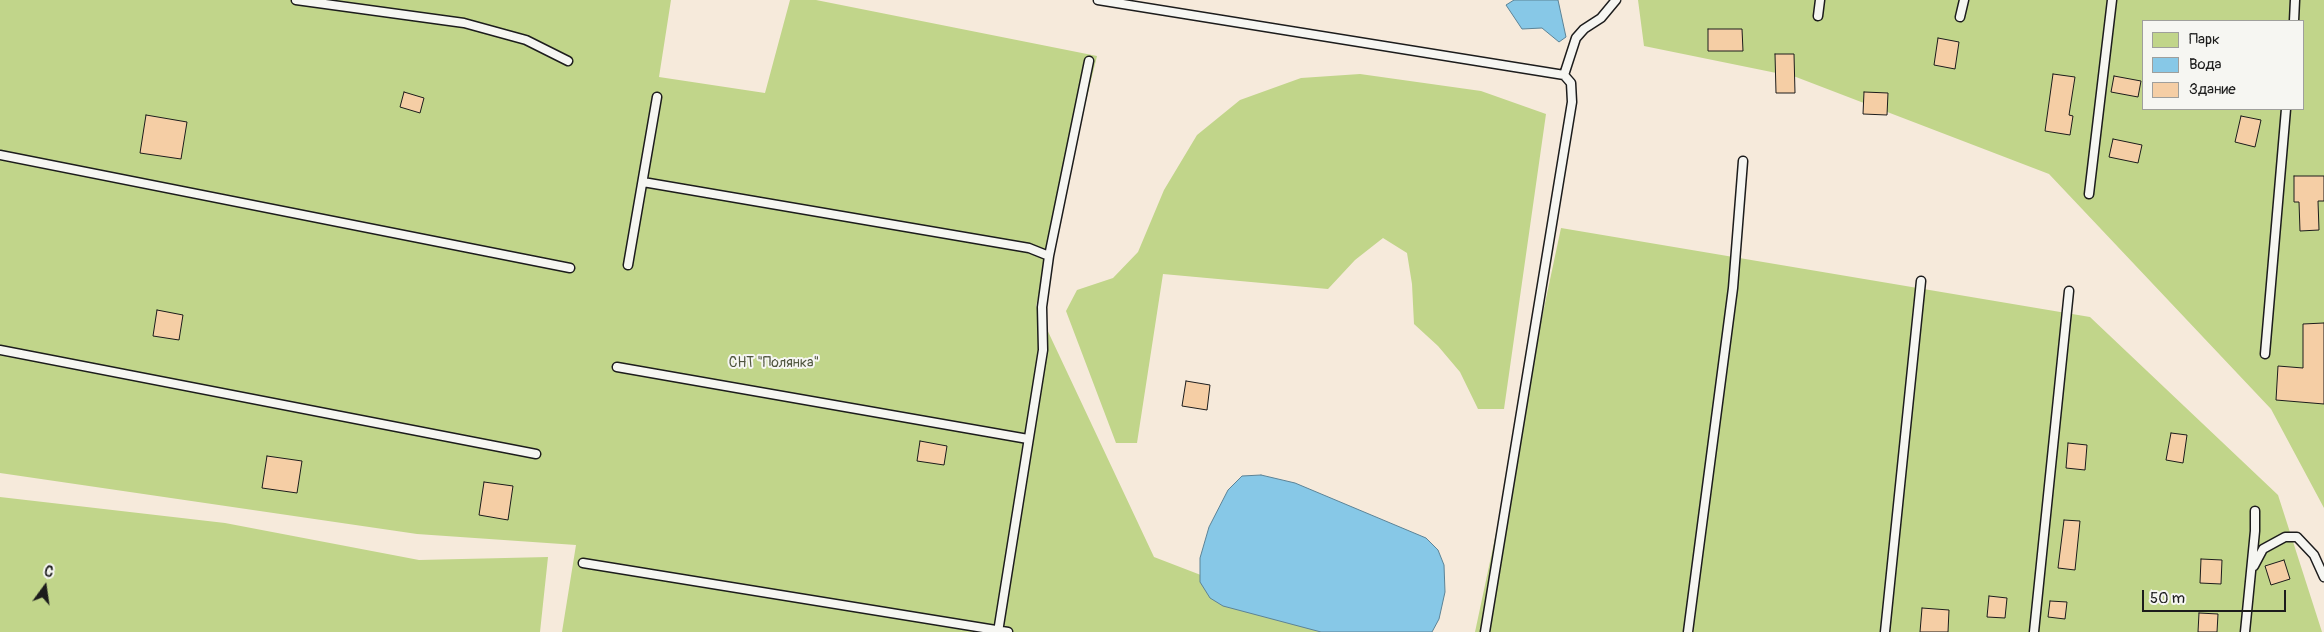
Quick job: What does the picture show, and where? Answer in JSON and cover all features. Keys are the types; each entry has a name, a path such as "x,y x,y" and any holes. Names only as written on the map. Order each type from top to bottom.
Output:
{"lane":[{"path":"296,0 464,23 526,40 568,61"},
{"path":"1098,0 1564,75 1570,83 1572,102 1485,632"},
{"path":"1564,75 1576,38 1601,18 1616,0"},
{"path":"1818,16 1820,0"},
{"path":"1960,17 1964,0"},
{"path":"2089,194 2112,0"},
{"path":"2294,20 2295,0"},
{"path":"998,631 1044,350 1042,307 1050,256 1089,61"},
{"path":"628,265 657,97"},
{"path":"2265,354 2286,110"},
{"path":"0,155 570,268"},
{"path":"1688,632 1733,288 1743,161"},
{"path":"643,182 1029,248 1050,256"},
{"path":"1885,632 1922,282"},
{"path":"2034,632 2069,290"},
{"path":"0,350 536,454"},
{"path":"617,367 1028,439"},
{"path":"2245,632 2252,570 2255,511"},
{"path":"2252,570 2263,549 2285,537 2297,537 2314,555 2324,578"},
{"path":"584,563 1008,632"}],"green space":[{"name":"СНТ \"Полянка\"","path":"0,0 671,0 659,77 765,93 790,0 816,0 1097,56 1036,306 1154,557 1349,632 562,632 576,545 417,534 0,473"},
{"path":"1638,0 2324,0 2324,508 2271,409 2049,174 1796,77 1644,46"},
{"path":"1360,74 1481,91 1546,114 1504,409 1478,409 1460,372 1438,346 1414,324 1412,284 1407,253 1383,238 1355,260 1328,289 1163,274 1137,443 1116,443 1066,311 1077,290 1113,278 1138,252 1164,190 1197,135 1240,100 1301,78"},
{"path":"1561,228 2090,317 2278,495 2322,632 1475,632"},
{"path":"0,497 225,523 419,560 548,557 540,632 0,632"}],"water":[{"path":"1514,0 1558,0 1566,37 1559,42 1542,28 1522,29 1506,5"},
{"path":"1261,475 1295,483 1426,538 1438,550 1444,565 1445,592 1439,619 1432,632 1321,632 1223,606 1210,598 1200,582 1200,558 1209,527 1228,490 1242,476"}],"building":[{"path":"1708,29 1742,29 1743,51 1708,51"},
{"path":"1938,38 1959,42 1955,69 1934,65"},
{"path":"1775,54 1794,54 1795,93 1776,93"},
{"path":"2053,74 2075,77 2069,115 2073,116 2070,135 2045,131"},
{"path":"2114,76 2141,81 2138,97 2111,92"},
{"path":"404,92 424,98 420,113 400,107"},
{"path":"1864,92 1888,93 1887,115 1863,114"},
{"path":"146,115 187,122 181,159 140,153"},
{"path":"2241,116 2261,120 2255,147 2235,142"},
{"path":"2113,139 2142,145 2138,163 2109,157"},
{"path":"2294,176 2324,176 2324,201 2318,201 2319,230 2300,231 2299,202 2294,202"},
{"path":"157,310 183,315 179,340 153,336"},
{"path":"2324,323 2324,404 2276,400 2278,366 2303,368 2303,324"},
{"path":"1186,381 1210,385 1207,410 1182,406"},
{"path":"2171,433 2187,435 2183,463 2166,460"},
{"path":"920,441 947,446 944,465 917,461"},
{"path":"2068,443 2087,445 2085,470 2066,468"},
{"path":"267,456 302,461 297,493 262,488"},
{"path":"484,482 513,486 508,520 479,515"},
{"path":"2064,520 2080,521 2075,570 2058,568"},
{"path":"2201,559 2222,560 2221,584 2200,583"},
{"path":"2284,560 2290,579 2271,585 2265,566"},
{"path":"1989,596 2007,598 2005,618 1987,617"},
{"path":"2050,601 2067,602 2065,619 2048,617"},
{"path":"1922,608 1949,610 1948,632 1920,632"},
{"path":"2199,613 2218,614 2217,632 2198,632"}]}
